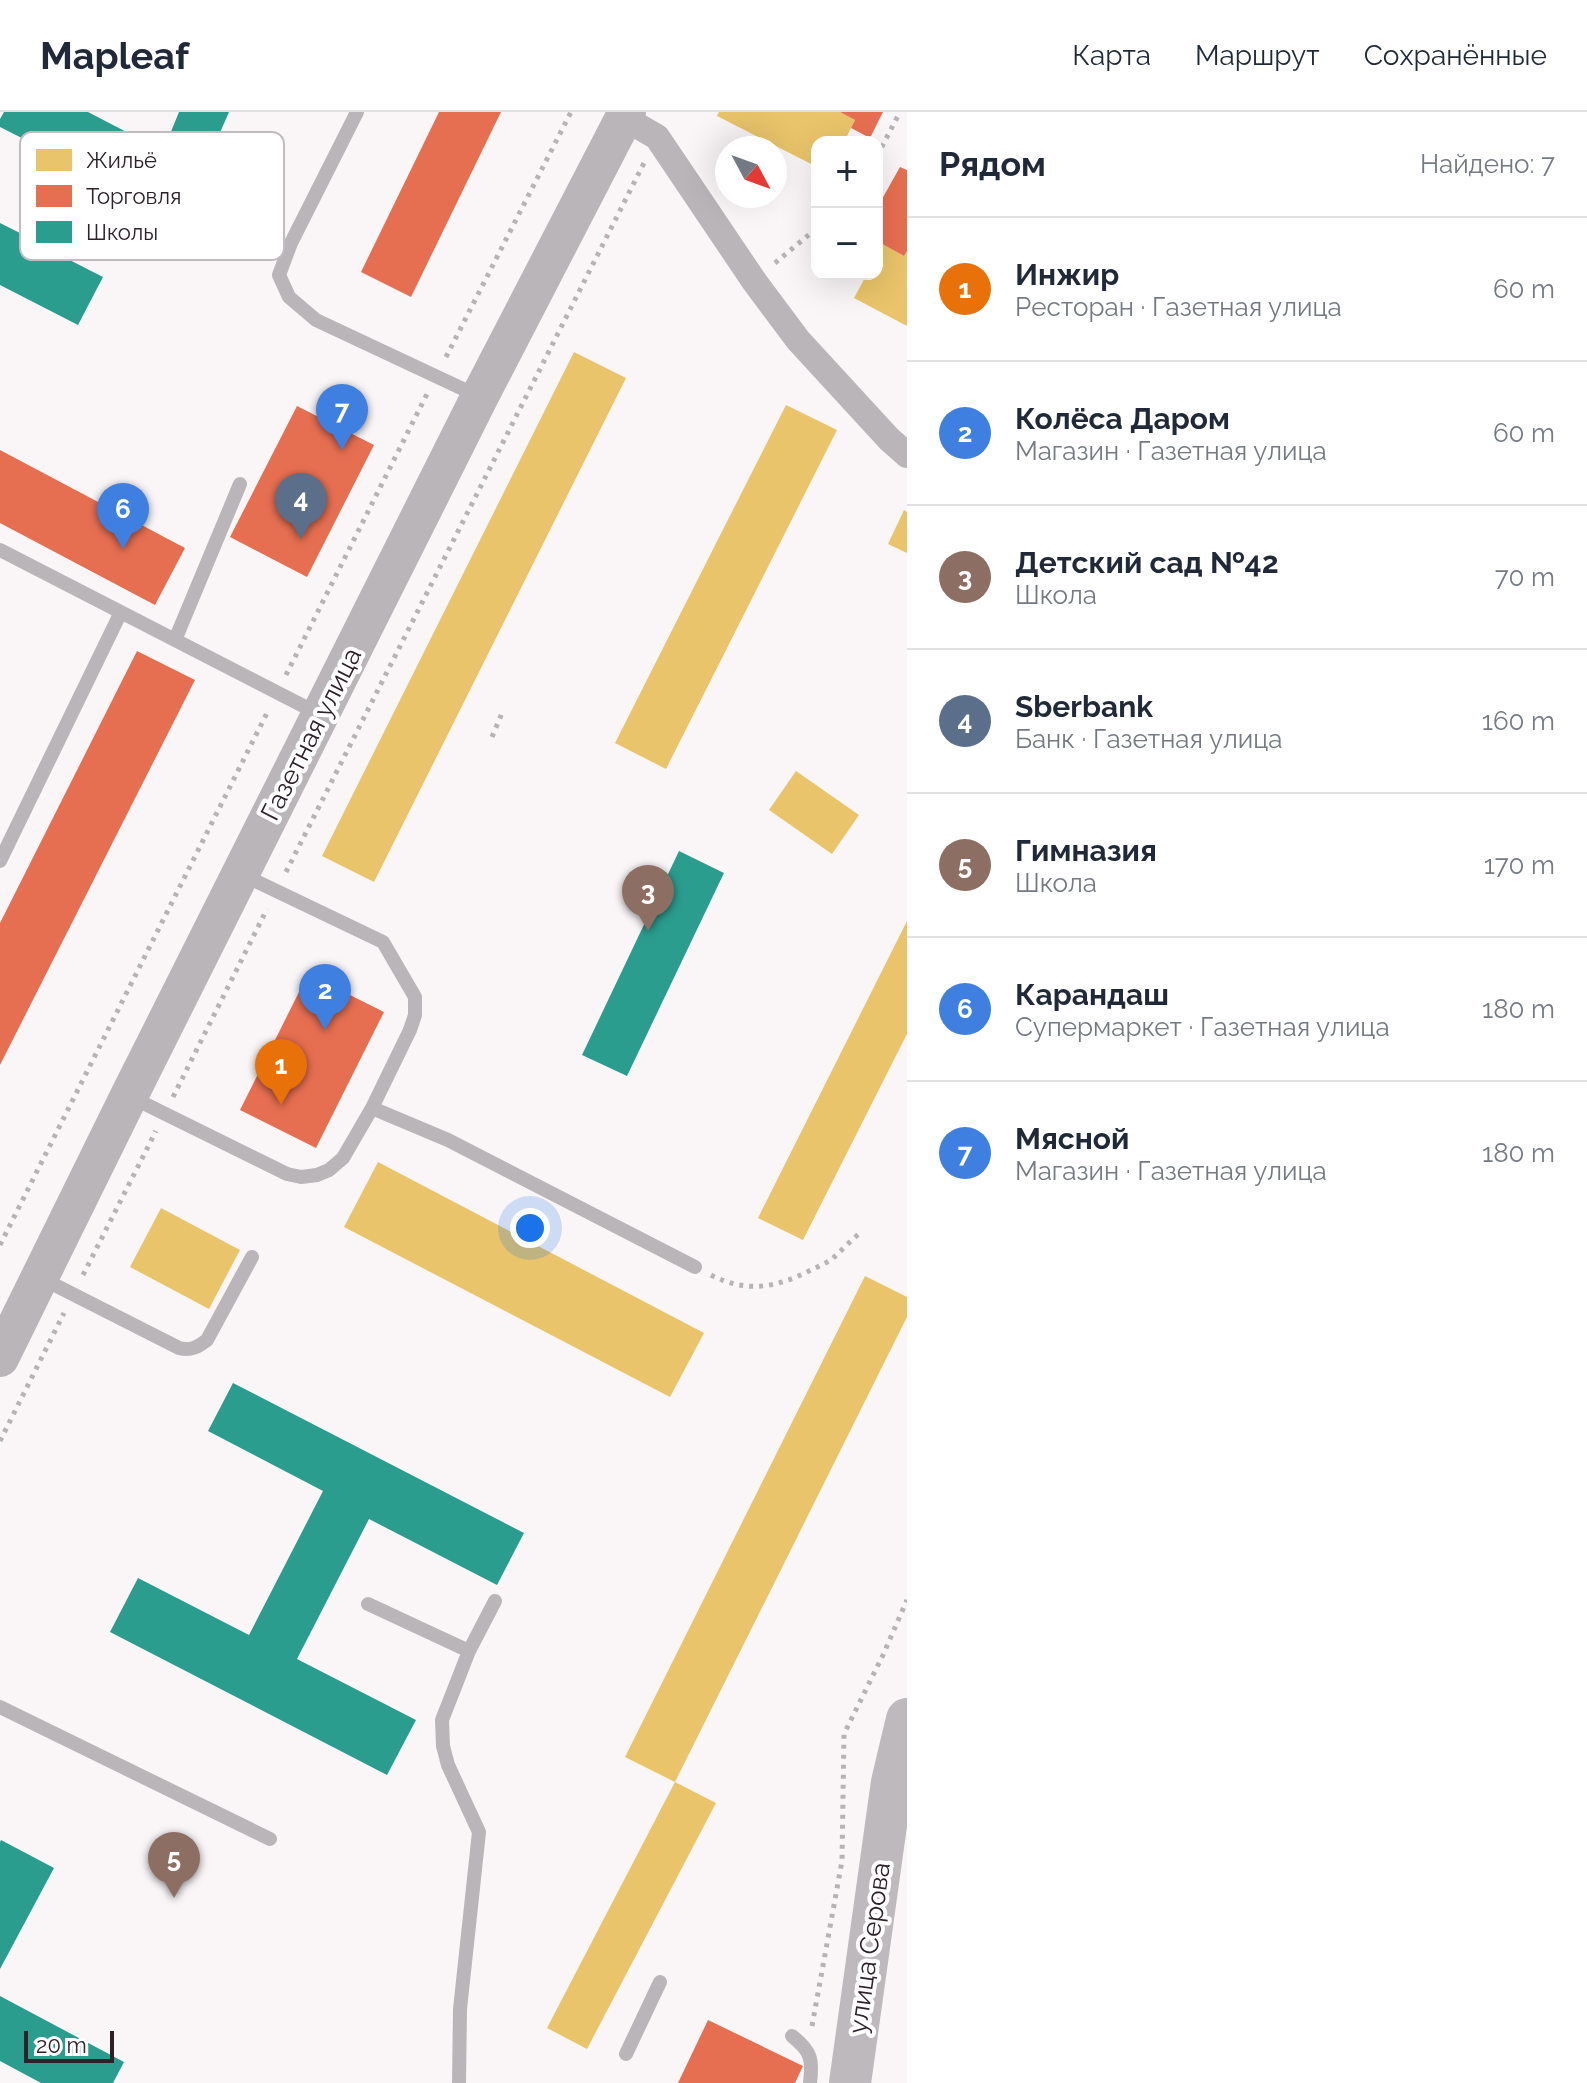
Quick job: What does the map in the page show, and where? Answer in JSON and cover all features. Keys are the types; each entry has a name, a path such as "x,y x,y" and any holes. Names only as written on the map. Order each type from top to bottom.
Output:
{"main road":[{"name":"Газетная улица","path":"0,1358 57,1286 129,1096 480,396 625,115"},
{"name":"улица Серова","path":"850,2083 892,1782 907,1719"}],"street":[{"path":"625,115 657,137 754,281 798,340 907,455"}],"lane":[{"path":"357,112 291,243 279,275 289,297 316,320 480,396"},
{"path":"175,640 240,484"},
{"path":"0,550 321,715"},
{"path":"0,861 121,612"},
{"path":"129,1096 287,1174 301,1177 329,1170 343,1158 372,1108 410,1030 415,1015 415,997 383,942 240,874"},
{"path":"372,1108 448,1140 695,1267"},
{"path":"57,1286 187,1350 207,1340 252,1257"},
{"path":"459,2083 460,2009 479,1832 448,1765 443,1746 442,1720 469,1651 495,1601"},
{"path":"368,1604 469,1651"},
{"path":"0,1707 270,1839"},
{"path":"626,2054 660,1982"},
{"path":"792,2036 810,2055 810,2083"}],"path":[{"path":"883,145 900,112"},
{"path":"0,1441 57,1286 164,1114 657,137"},
{"path":"754,281 811,233"},
{"path":"492,737 502,713"},
{"path":"695,1267 724,1282 768,1287 793,1279 829,1261 860,1233"},
{"path":"810,2055 812,2026 842,1861 844,1734 907,1600"}],"building: Жильё":[{"path":"719,112 840,112 855,120 847,136 811,136 811,164 787,152 787,136 756,136 717,116"},
{"path":"883,244 904,256 907,251 907,326 854,298 864,280 883,280"},
{"path":"574,352 626,378 374,882 322,856"},
{"path":"786,405 837,430 666,769 615,743"},
{"path":"904,510 907,512 907,553 888,544"},
{"path":"796,771 859,815 832,854 769,810"},
{"path":"907,921 907,1034 803,1240 758,1218"},
{"path":"378,1162 704,1333 670,1397 344,1227"},
{"path":"161,1208 240,1250 209,1309 130,1267"},
{"path":"865,1276 907,1297 907,1317 675,1782 625,1757"},
{"path":"675,1782 716,1803 587,2049 547,2028"}],"building: Торговля":[{"path":"439,112 501,112 411,297 361,272"},
{"path":"840,112 883,112 871,136 851,128 855,120"},
{"path":"900,167 907,170 907,251 904,256 883,244 883,197"},
{"path":"297,406 374,445 307,577 230,537"},
{"path":"0,450 185,548 155,605 0,523"},
{"path":"137,651 195,680 0,1065 0,923"},
{"path":"308,974 384,1012 316,1148 240,1110"},
{"path":"708,2020 803,2066 795,2083 678,2083"}],"building: Школы":[{"path":"4,112 88,112 126,132 20,132 20,137 0,127"},
{"path":"179,112 229,112 220,132 171,132"},
{"path":"0,223 20,233 20,260 70,260 103,277 78,325 0,285"},
{"path":"679,851 724,873 627,1076 582,1055"},
{"path":"233,1383 524,1533 497,1585 369,1519 297,1659 416,1720 387,1775 110,1632 138,1578 249,1635 323,1491 208,1431"},
{"path":"0,1842 54,1868 0,1969"},
{"path":"0,1996 124,2062 113,2083 41,2083 0,2061"}],"place":[{"name":"Мясной","path":"342,450"},
{"name":"Sberbank","path":"301,539"},
{"name":"Карандаш","path":"123,549"},
{"name":"Детский сад №42","path":"648,931"},
{"name":"Колёса Даром","path":"325,1030"},
{"name":"Инжир","path":"281,1105"},
{"name":"Гимназия","path":"174,1898"}]}
